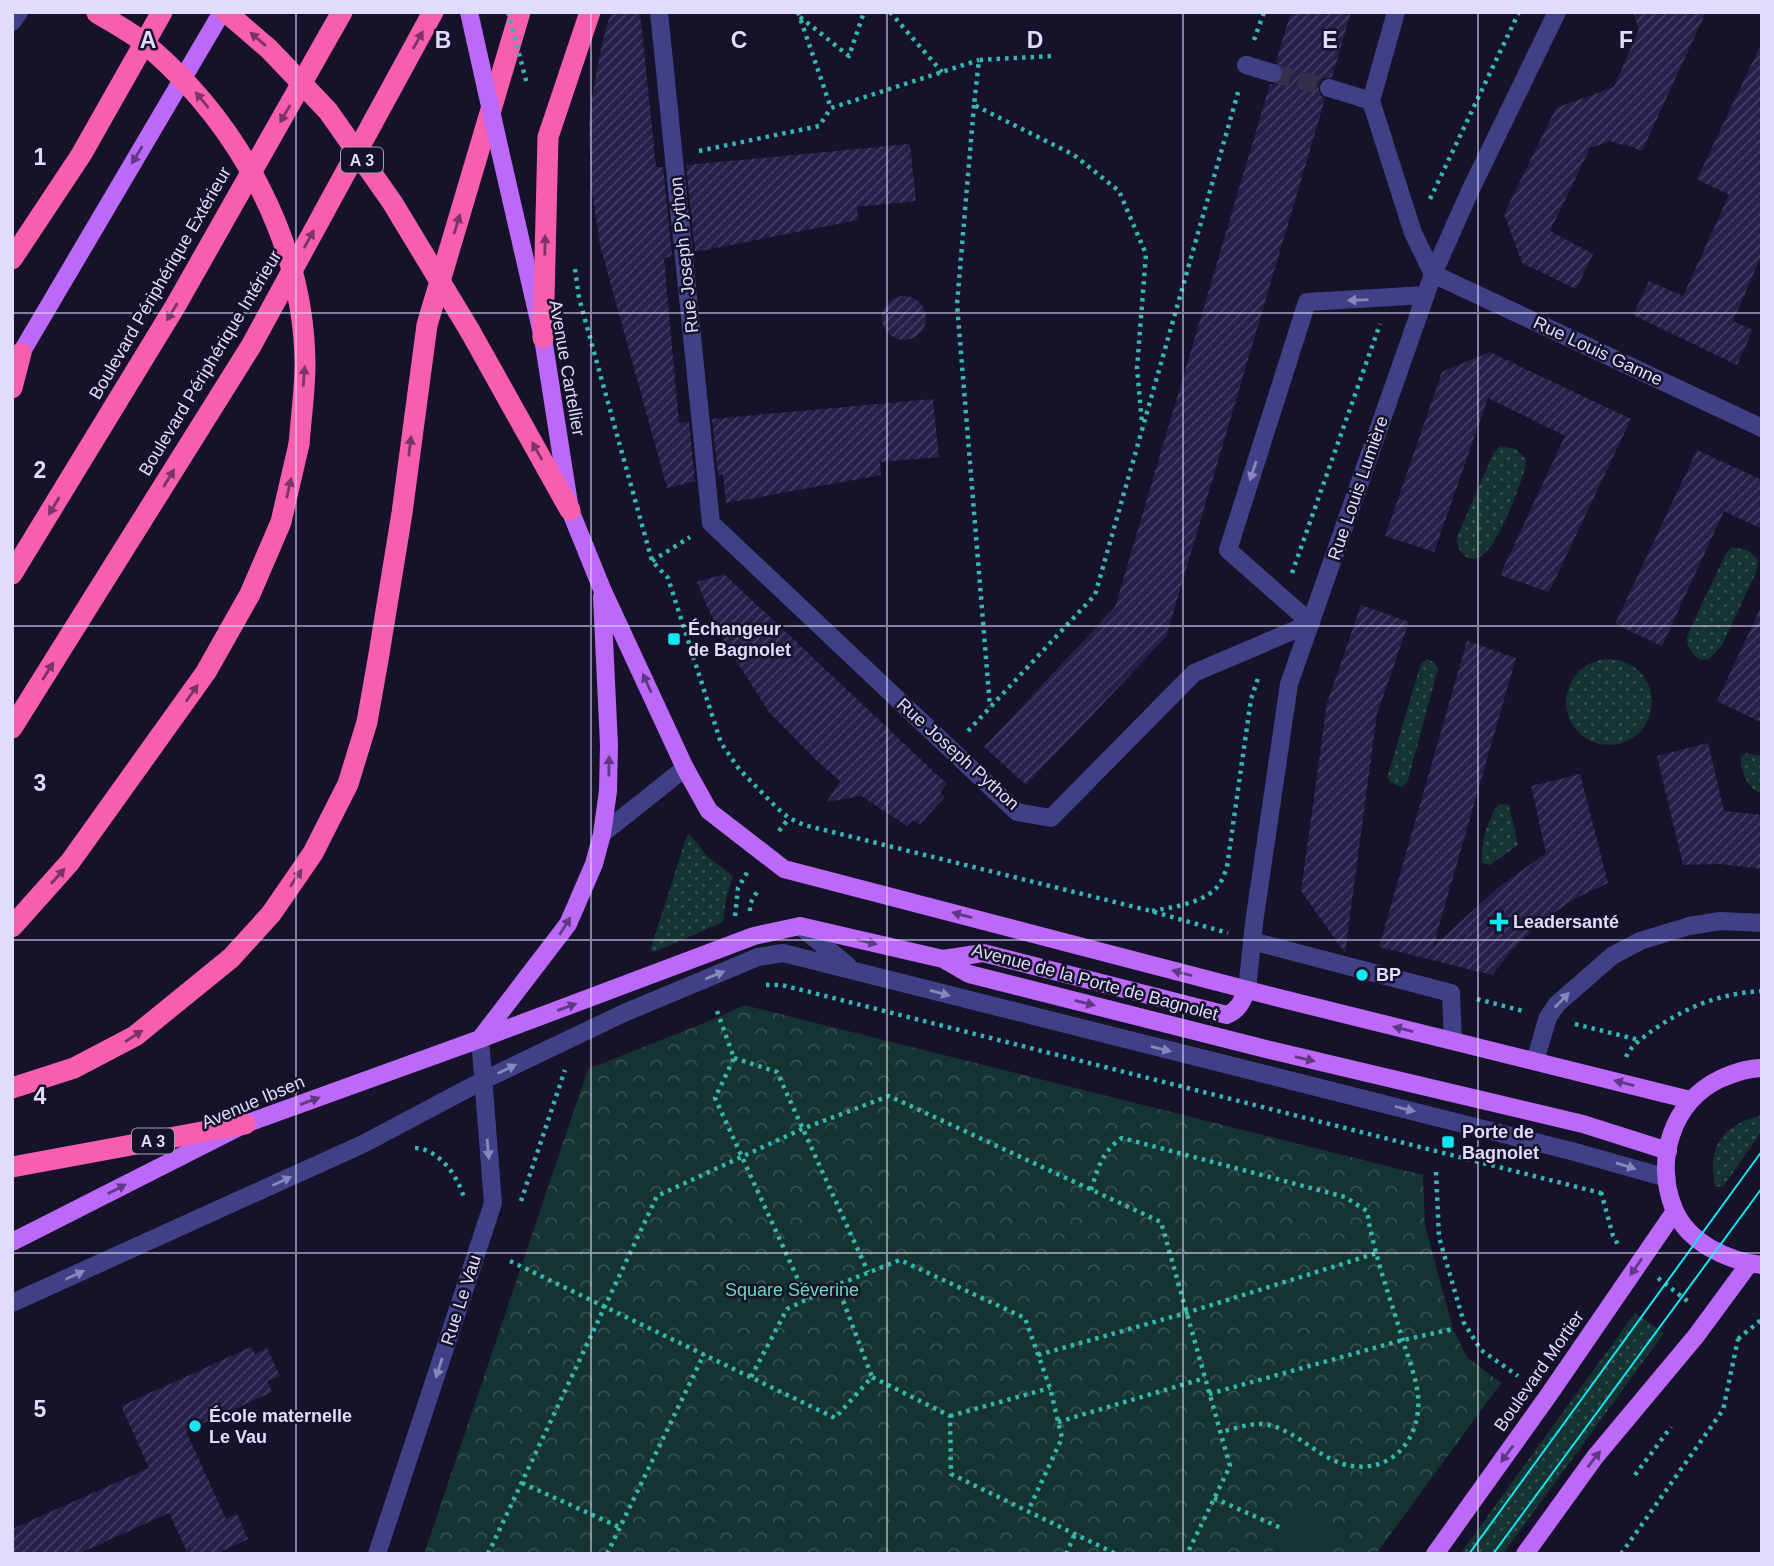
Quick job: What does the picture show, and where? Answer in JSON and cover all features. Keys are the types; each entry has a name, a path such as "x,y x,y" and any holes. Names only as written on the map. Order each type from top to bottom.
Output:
{"highway":[{"path":"12,927 70,862 206,672 250,594 281,522 299,444 305,364 299,300 283,243 262,191 230,137 198,94 149,47 96,12"},
{"path":"12,259 80,155 162,12"},
{"name":"A 3","path":"224,12 269,49 328,111 392,202 470,331 570,510"},
{"name":"Boulevard Périphérique Extérieur","path":"12,574 176,305 342,12"},
{"name":"Boulevard Périphérique Intérieur","path":"12,729 251,346 433,12"},
{"path":"12,1088 74,1068 135,1036 231,958 271,914 313,853 348,784 367,722 378,660 402,513 426,325 520,12"},
{"path":"543,338 548,137 590,12"},
{"path":"12,388 16,358"},
{"name":"A 3","path":"12,1167 245,1124"}],"main road":[{"path":"16,358 224,12"},
{"name":"Avenue Cartellier","path":"469,12 543,338 570,510 602,589"},
{"path":"480,1039 568,924 594,864 602,834 608,791 609,745 602,589"},
{"name":"Avenue de la Porte de Bagnolet","path":"602,589 685,768 709,811 784,869 1247,990 1690,1100"},
{"name":"Avenue de la Porte de Bagnolet","path":"480,1039 754,936 800,926 943,959 969,974 1266,1049 1583,1124 1668,1151"},
{"path":"943,959 982,953 1227,1015 1234,1012 1247,990"},
{"name":"Avenue Ibsen","path":"12,1242 245,1124 480,1039"},
{"path":"1525,1554 1595,1457 1755,1264 1731,1259 1698,1239 1675,1211 1667,1178 1668,1151 1674,1126 1690,1100 1709,1084 1735,1072 1762,1068"},
{"name":"Boulevard Mortier","path":"1435,1554 1675,1211"}],"street":[{"path":"12,22 19,12"},
{"name":"Rue Joseph Python","path":"659,12 711,523 1017,812 1051,818 1194,673 1311,623"},
{"path":"1396,12 1371,101 1413,233 1433,274"},
{"name":"Rue Louis Lumière","path":"1247,990 1289,684 1433,274 1557,12"},
{"path":"1246,65 1273,72"},
{"path":"1329,88 1371,101"},
{"name":"Rue Louis Ganne","path":"1433,274 1762,428"},
{"path":"1311,623 1228,550 1307,302 1426,295"},
{"path":"602,834 685,768"},
{"path":"1535,1061 1548,1017 1557,1004 1612,956 1640,942 1689,926 1721,921 1762,923"},
{"path":"800,926 851,969"},
{"path":"1252,941 1451,993 1453,1041"},
{"path":"12,1303 363,1144 482,1081 624,1013 758,957 783,953 1575,1152 1667,1178"},
{"name":"Rue Le Vau","path":"377,1554 493,1203 480,1039"}],"path":[{"path":"508,12 527,84"},
{"path":"799,14 849,57 864,12"},
{"path":"890,12 942,72"},
{"path":"951,750 1095,595 1246,65 1264,12"},
{"path":"1434,190 1519,12"},
{"path":"799,14 831,108"},
{"path":"674,156 819,126 831,108 979,60 1051,56"},
{"path":"979,60 957,304 990,708"},
{"path":"974,105 1074,155 1119,191 1146,254 1137,368 1143,428"},
{"name":"Avenue Cartellier","path":"574,258 579,298 652,561"},
{"name":"Rue Louis Lumière","path":"1290,578 1382,319"},
{"path":"711,523 652,561 668,578 721,743 739,769 789,818 804,825 1151,911 1220,931"},
{"path":"1151,911 1184,904 1209,894 1220,884 1227,867 1251,699 1255,687"},
{"path":"735,920 736,895 744,877"},
{"path":"750,912 750,904 758,890"},
{"path":"763,985 782,985 1601,1193"},
{"path":"1623,1063 1628,1052 1639,1041 1669,1019 1731,994 1762,991"},
{"path":"717,1011 734,1058 715,1098 807,1299"},
{"path":"734,1058 777,1072 868,1272"},
{"path":"516,1206 521,1202 571,1059"},
{"path":"488,1554 657,1196 802,1129 889,1096 1160,1223 1230,1466 1187,1554"},
{"path":"1091,1190 1100,1162 1109,1146 1122,1138 1345,1197 1367,1211 1415,1382 1418,1406 1412,1434 1399,1454 1387,1462 1373,1465 1345,1464 1331,1460 1287,1432 1262,1424 1221,1432"},
{"path":"1436,1172 1439,1237 1464,1322 1481,1350 1518,1376"},
{"path":"1600,1185 1613,1236 1624,1254"},
{"path":"1038,1355 1186,1313 1377,1253"},
{"path":"751,1377 787,1309 837,1285 900,1260 1025,1318 1050,1388 1062,1438 1028,1511"},
{"path":"510,1261 835,1418 872,1377"},
{"path":"1658,1279 1689,1303"},
{"path":"837,1285 872,1377 950,1416 1050,1388"},
{"path":"1621,1554 1723,1410 1738,1339 1762,1319"},
{"path":"1209,1394 1403,1340 1453,1329"},
{"path":"607,1554 704,1354"},
{"path":"1058,1422 1205,1378"},
{"path":"950,1416 951,1474 1116,1554"},
{"path":"1635,1475 1671,1427"},
{"path":"522,1483 619,1527"},
{"path":"1214,1498 1283,1529"},
{"path":"1066,1554 1075,1534"}],"green space":[{"path":"1500,446 1516,449 1526,459 1525,470 1494,542 1475,559 1463,554 1457,537 1493,454"},
{"path":"1732,547 1748,550 1758,560 1757,570 1722,645 1709,659 1701,660 1690,650 1687,636 1725,555"},
{"path":"1427,659 1434,662 1438,669 1408,780 1400,787 1390,782 1387,777 1421,663"},
{"path":"1609,659 1633,666 1645,678 1652,702 1645,726 1633,738 1609,745 1585,738 1573,726 1566,702 1573,678 1585,666"},
{"path":"1746,753 1762,756 1762,794 1749,784 1744,774 1741,757"},
{"path":"1499,804 1509,805 1518,845 1490,865 1482,863 1482,849 1488,824"},
{"path":"687,835 690,835 707,856 733,876 723,922 654,952 650,951"},
{"name":"Square Séverine","path":"744,1005 1423,1175 1425,1225 1453,1329 1467,1357 1501,1383 1376,1554 424,1554 588,1069"},
{"path":"1762,1115 1762,1131 1723,1187 1715,1186 1713,1159 1721,1139 1737,1125"},
{"path":"1635,1313 1664,1333 1503,1554 1460,1554"},
{"path":"1296,1510 1335,1529 1339,1536 1330,1554 1271,1554 1291,1512"}],"building":[{"path":"611,12 640,12 656,167 663,167 672,256 664,258 679,423 689,422 695,481 667,488 600,245 591,186 589,122 603,40"},
{"path":"1291,12 1351,12 1332,77 1322,79 1318,85 1320,95 1325,99 1166,637 1026,785 984,747 1115,607 1270,84 1276,84 1284,77 1284,70 1276,62"},
{"path":"1633,12 1706,12 1642,151 1610,141 1590,148 1550,231 1593,254 1576,289 1522,263 1504,214 1556,108 1614,87 1639,29"},
{"path":"1762,42 1762,254 1733,321 1753,330 1737,365 1633,315 1649,281 1683,296 1729,195 1697,179"},
{"path":"910,144 916,201 857,207 858,220 695,252 686,165"},
{"path":"904,296 913,297 920,302 925,309 925,327 920,334 913,339 904,340 895,339 888,334 883,327 882,318 883,309 888,302 895,297"},
{"path":"1490,352 1631,419 1549,592 1500,575 1565,436 1488,398 1434,552 1385,536 1442,372"},
{"path":"933,399 939,457 880,462 881,475 726,503 723,474 718,476 712,419"},
{"path":"1697,450 1762,480 1762,529 1724,511 1662,646 1615,624"},
{"path":"724,574 947,784 940,792 945,797 920,824 913,820 907,826 861,796 827,802 840,781 769,712 726,645 706,604 697,582"},
{"path":"1361,605 1409,622 1377,714 1345,953 1301,891 1327,703"},
{"path":"1762,605 1762,723 1717,701"},
{"path":"1467,641 1516,658 1433,947 1501,885 1546,853 1531,786 1580,774 1608,883 1576,898 1543,920 1512,950 1492,975 1379,947"},
{"path":"1708,743 1724,811 1762,815 1762,869 1720,864 1683,865 1657,756"},
{"path":"251,1347 255,1354 267,1348 280,1376 267,1381 272,1392 186,1431 226,1519 237,1514 248,1539 216,1554 188,1554 169,1513 78,1554 12,1554 12,1529 149,1468 121,1406"}],"tunnel":[{"path":"1273,73 1329,88"}],"tram line":[{"path":"1469,1554 1762,1151"},
{"path":"1493,1554 1762,1188"}],"place":[{"name":"Échangeur de Bagnolet","path":"674,639"},
{"name":"Leadersanté","path":"1499,922"},
{"name":"BP","path":"1362,975"},
{"name":"Porte de Bagnolet","path":"1448,1142"},
{"name":"École maternelle Le Vau","path":"195,1426"}]}
